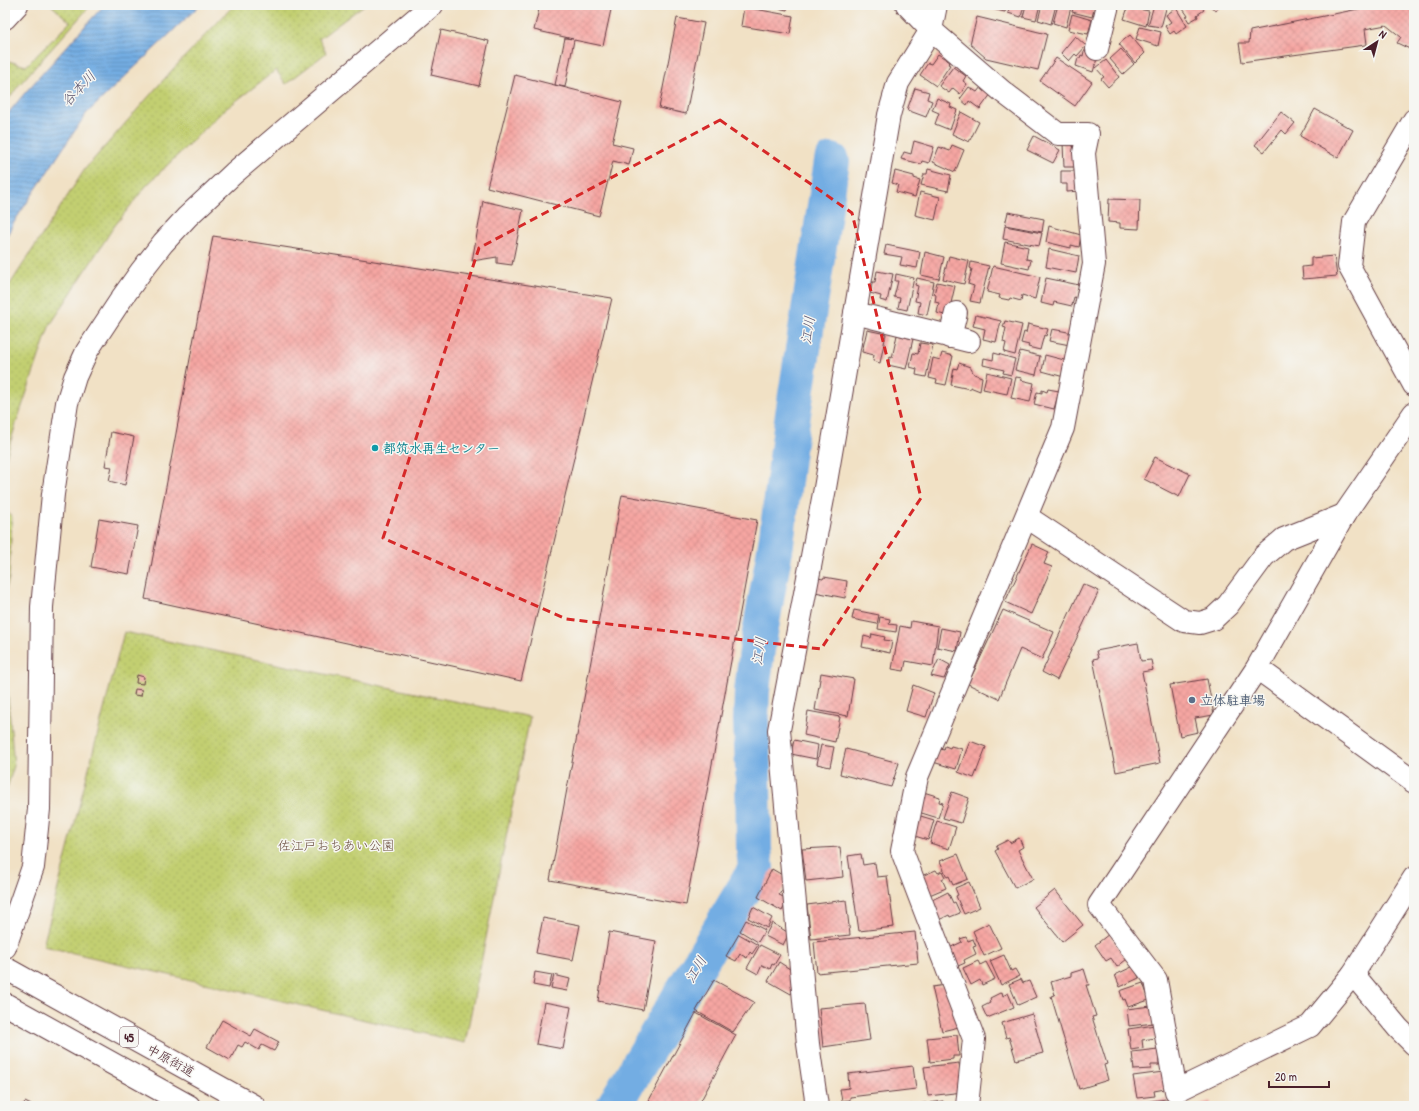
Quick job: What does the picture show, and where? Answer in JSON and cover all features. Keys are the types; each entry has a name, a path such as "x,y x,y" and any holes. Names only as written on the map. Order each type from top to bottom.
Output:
{"street":[{"path":"5,18 17,5"},
{"path":"5,948 33,867 39,809 42,607 53,494 67,403 75,378 87,351 114,309 142,270 187,217 234,173 432,5"},
{"path":"907,5 931,30 1003,92 1058,134 1088,134 1084,153 1094,264 1063,428 917,777 902,851 974,1039 968,1106"},
{"path":"817,1106 808,1044 779,730 825,488 889,115 898,82 931,30 936,5"},
{"path":"1097,49 1108,5"},
{"path":"1414,120 1354,222 1349,266 1414,385"},
{"path":"855,314 960,339 956,312"},
{"path":"1414,413 1344,515 1257,668 1099,905 1156,980 1176,1091 1310,1026 1353,974 1414,878"},
{"path":"1027,517 1184,621 1200,622 1213,619 1228,604 1264,556 1284,539 1344,515"},
{"path":"1257,668 1414,782"},
{"name":"中原街道","path":"5,968 254,1106"},
{"path":"1353,974 1398,1028 1414,1044"},
{"name":"45","path":"5,1004 189,1106"}],"highlighted area":[{"path":"720,120 852,213 921,498 821,649 566,619 383,538 479,248"}],"green space":[{"path":"51,5 91,5 19,85 5,104 5,60 26,66 70,22"},
{"path":"234,5 364,5 319,39 326,53 286,84 276,70 223,111 146,186 113,228 49,327 5,461 5,292 85,169 173,69"},
{"path":"5,509 12,517 9,578 5,593"},
{"name":"佐江戸おちあい公園","path":"124,632 530,717 465,1043 43,946"},
{"path":"5,660 14,766 5,794"}],"water":[{"name":"谷本川","path":"104,5 200,5 86,114 16,219 5,239 5,117"}],"building":[{"path":"540,5 612,5 603,46 574,40 565,87 555,85 565,38 573,39 534,30"},
{"path":"716,5 728,5 727,8"},
{"path":"764,5 788,5 787,10"},
{"path":"980,5 992,5 991,9"},
{"path":"993,5 1007,5 1005,12 992,9"},
{"path":"1010,5 1024,5 1021,17 1008,13"},
{"path":"1026,5 1040,5 1036,20 1023,17"},
{"path":"1042,5 1056,5 1051,24 1038,20"},
{"path":"1058,5 1071,7 1066,27 1053,23"},
{"path":"1074,5 1095,5 1092,17 1072,12"},
{"path":"1134,5 1146,5 1145,9"},
{"path":"1154,5 1167,5 1161,27 1148,25"},
{"path":"1201,5 1204,10 1197,15 1198,17 1189,22 1186,17 1188,16 1181,6"},
{"path":"1209,5 1221,5 1216,11"},
{"path":"1378,5 1394,5 1395,7 1414,5 1414,51 1397,43 1401,37 1386,25 1365,29 1367,44 1365,45 1242,62 1239,43 1249,43 1250,31"},
{"path":"744,7 793,16 790,34 741,26"},
{"path":"1128,7 1149,11 1146,26 1124,19"},
{"path":"1176,8 1187,26 1176,34 1174,31 1170,34 1165,26 1171,22 1166,15"},
{"path":"1072,14 1092,20 1088,34 1068,30"},
{"path":"977,17 1047,34 1038,70 986,58 970,44"},
{"path":"677,18 704,23 686,114 659,108"},
{"path":"1140,27 1161,32 1158,46 1136,39"},
{"path":"441,30 489,41 479,86 431,75"},
{"path":"1130,35 1145,53 1135,63 1119,44"},
{"path":"1075,36 1086,46 1077,56 1075,54 1069,61 1061,53"},
{"path":"1121,49 1134,64 1123,74 1110,59"},
{"path":"1084,51 1099,52 1093,72 1076,66 1078,58 1080,58 1081,55 1083,56"},
{"path":"938,54 950,62 948,64 950,65 936,86 920,75 928,63 931,64"},
{"path":"1056,58 1092,82 1075,106 1040,81"},
{"path":"1106,60 1119,77 1108,87 1101,79 1104,77 1096,68"},
{"path":"953,67 966,76 963,81 967,84 960,94 953,88 949,93 939,86"},
{"path":"515,75 622,102 612,143 633,148 629,165 613,161 599,216 487,187"},
{"path":"969,87 977,92 981,87 991,94 980,109 969,101 967,105 960,99"},
{"path":"915,88 929,92 927,99 932,101 926,117 907,110"},
{"path":"937,98 951,104 950,107 957,110 950,130 935,124 939,113 932,110"},
{"path":"1315,109 1353,130 1338,158 1300,136"},
{"path":"961,112 979,122 969,142 952,134"},
{"path":"1281,112 1295,123 1286,134 1282,130 1264,152 1255,145"},
{"path":"1034,136 1060,150 1053,163 1027,150"},
{"path":"914,141 934,147 929,163 922,161 921,164 901,159 904,152 911,154"},
{"path":"1072,142 1072,146 1077,145 1078,167 1064,167 1063,143"},
{"path":"952,145 964,150 955,172 933,162 939,147 950,151"},
{"path":"928,169 951,175 948,191 921,185 924,174 927,174"},
{"path":"895,171 914,176 914,178 920,180 915,197 896,192 898,185 892,183"},
{"path":"1061,171 1076,171 1079,191 1067,192 1067,184 1061,184"},
{"path":"920,192 940,197 935,220 915,215"},
{"path":"1109,199 1140,200 1139,229 1120,228 1120,223 1108,222"},
{"path":"483,201 523,210 512,265 497,263 497,257 472,261"},
{"path":"1008,212 1044,219 1042,232 1005,225"},
{"path":"1005,226 1042,233 1039,246 1003,239"},
{"path":"1049,226 1081,235 1079,247 1071,245 1071,248 1046,242"},
{"name":"都筑水再生センター","path":"213,236 612,298 521,681 145,599"},
{"path":"1005,242 1028,247 1026,259 1031,260 1029,269 1001,263"},
{"path":"886,245 920,252 917,268 900,265 902,257 884,254"},
{"path":"1049,249 1079,256 1076,273 1046,267"},
{"path":"925,252 944,257 939,279 921,275"},
{"path":"949,256 969,261 964,284 943,279"},
{"path":"1334,256 1337,276 1303,279 1302,267 1311,266 1311,258"},
{"path":"971,262 989,266 980,303 970,301 974,286 968,284 972,269 970,268"},
{"path":"993,266 1040,277 1035,299 1022,295 1021,301 1010,298 1009,300 999,298 1000,295 987,292"},
{"path":"877,271 893,274 887,302 880,300 881,296 870,293 872,282 875,282"},
{"path":"896,274 914,278 907,310 898,308 900,298 894,297 898,281 895,281"},
{"path":"917,278 934,282 927,315 918,313 920,302 915,301 918,286 915,285"},
{"path":"1046,278 1079,285 1077,298 1074,297 1072,306 1054,302 1053,306 1041,303"},
{"path":"937,282 955,286 948,316 937,313 939,303 935,302 936,295 934,294"},
{"path":"976,315 1001,321 996,342 983,339 985,329 973,326"},
{"path":"1005,321 1022,325 1015,355 1004,352 1006,343 1003,342 1006,328 1003,327"},
{"path":"1028,324 1048,329 1046,336 1044,335 1040,350 1028,347 1029,345 1021,343 1024,332 1026,333"},
{"path":"1052,329 1073,333 1070,345 1049,341"},
{"path":"867,330 886,334 880,363 873,361 874,355 862,352"},
{"path":"897,335 913,339 906,369 888,365 890,357 892,358"},
{"path":"920,343 933,345 926,377 916,375 917,369 910,367 913,353 918,354"},
{"path":"1020,351 1040,356 1036,375 1015,370"},
{"path":"942,353 953,356 946,385 936,383 937,380 929,378 933,358 940,360"},
{"path":"994,353 1015,359 1011,375 1003,373 1004,370 983,365 984,358 993,360"},
{"path":"1045,355 1068,361 1064,377 1042,371"},
{"path":"959,363 970,367 974,374 982,377 980,391 970,387 970,389 951,385 954,368 957,369"},
{"path":"987,372 1011,378 1007,394 983,389"},
{"path":"1016,377 1022,378 1021,380 1034,383 1030,402 1011,398"},
{"path":"1048,389 1059,391 1054,409 1034,404 1037,392 1042,393 1042,390 1047,392"},
{"path":"111,432 134,437 125,485 109,481 112,467 105,466"},
{"path":"1155,457 1190,474 1179,497 1144,479"},
{"path":"622,495 757,520 686,905 550,880"},
{"path":"99,519 138,526 129,574 91,567"},
{"path":"1032,544 1049,552 1044,564 1052,567 1031,614 1005,602"},
{"path":"824,577 847,581 845,598 815,592 818,578 823,579"},
{"path":"1083,584 1099,591 1057,680 1042,672"},
{"path":"854,610 879,615 877,624 852,619"},
{"path":"1003,610 1054,632 1042,659 1020,649 999,699 968,684"},
{"path":"880,617 890,619 889,624 897,625 896,632 878,629"},
{"path":"911,621 938,626 933,666 906,661 904,671 892,669 900,626 910,628"},
{"path":"941,628 960,632 957,651 937,647"},
{"path":"872,634 885,637 884,640 892,641 890,653 862,647 864,636 871,638"},
{"path":"1138,643 1141,661 1151,660 1153,670 1142,672 1160,763 1116,772 1093,659 1098,658 1096,651"},
{"path":"939,659 950,665 944,679 931,676"},
{"path":"821,673 854,679 848,716 815,710"},
{"path":"137,675 144,677 143,684 136,683"},
{"name":"立体駐車場","path":"1207,679 1214,715 1195,718 1198,732 1180,736 1170,685"},
{"path":"913,685 934,693 926,717 906,711"},
{"path":"135,689 142,690 141,696 134,695"},
{"path":"808,711 840,717 835,742 804,735"},
{"path":"794,740 818,745 816,759 791,754"},
{"path":"970,741 986,747 974,778 958,772"},
{"path":"821,745 834,747 830,767 817,764"},
{"path":"945,746 962,749 956,769 933,762 940,749 944,750"},
{"path":"846,749 899,763 891,787 840,774"},
{"path":"920,791 940,797 939,802 943,803 938,818 915,811"},
{"path":"952,792 969,798 961,823 943,818"},
{"path":"914,814 934,820 928,840 908,834"},
{"path":"937,821 956,827 949,849 930,843"},
{"path":"1019,838 1023,847 1018,850 1033,879 1015,888 995,851 998,849 996,846 1008,840 1010,843"},
{"path":"840,847 843,877 806,881 802,849"},
{"path":"861,854 863,865 875,863 877,877 887,876 894,927 859,931 848,856"},
{"path":"958,854 968,879 953,885 949,876 947,877 940,861"},
{"path":"772,869 784,876 787,882 779,895 788,899 782,911 758,897"},
{"path":"936,870 938,873 942,871 945,877 942,879 946,888 927,896 919,877"},
{"path":"969,882 980,907 964,914 956,896 958,895 955,888"},
{"path":"1055,890 1083,925 1062,942 1034,907"},
{"path":"948,892 960,913 950,917 949,915 939,920 930,901"},
{"path":"846,900 850,935 811,939 807,905"},
{"path":"753,907 772,918 767,928 748,918"},
{"path":"543,918 580,925 573,960 536,953"},
{"path":"746,920 765,930 758,942 740,931"},
{"path":"772,923 789,933 783,945 765,936"},
{"path":"989,923 1001,948 984,956 973,931"},
{"path":"609,932 656,941 643,1010 598,1001"},
{"path":"915,932 918,963 817,973 814,942"},
{"path":"739,934 758,945 752,954 750,952 747,958 740,954 736,961 726,956"},
{"path":"1109,934 1127,959 1117,967 1111,958 1106,961 1095,945"},
{"path":"966,937 968,941 973,939 976,946 973,947 976,954 964,960 965,963 958,966 949,948 962,942 960,939"},
{"path":"760,945 780,955 774,965 772,964 770,969 762,965 758,974 747,968"},
{"path":"1004,955 1011,971 1015,969 1019,976 1001,985 990,961"},
{"path":"978,961 980,965 986,962 995,979 982,985 980,980 971,985 963,968"},
{"path":"779,962 796,973 797,984 791,994 768,981"},
{"path":"1134,966 1139,978 1120,987 1115,975"},
{"path":"1084,969 1089,985 1086,985 1096,1016 1092,1017 1107,1064 1104,1065 1108,1080 1079,1089 1051,996 1055,995 1051,982 1071,976 1071,973"},
{"path":"535,972 552,975 549,988 533,985"},
{"path":"554,975 570,979 567,991 551,988"},
{"path":"1021,979 1023,983 1029,981 1036,997 1018,1005 1009,984"},
{"path":"714,980 754,1002 733,1032 696,1011"},
{"path":"1143,983 1149,1000 1128,1007 1125,999 1123,1000 1120,991"},
{"path":"945,985 959,1027 942,1031 932,987"},
{"path":"1002,992 1003,996 1008,993 1014,1007 987,1018 982,1007 990,1003 990,998"},
{"path":"544,1002 571,1007 563,1049 536,1044"},
{"path":"865,1004 870,1040 823,1047 819,1008"},
{"path":"1151,1006 1154,1023 1129,1026 1127,1009"},
{"path":"696,1013 736,1035 698,1106 646,1106"},
{"path":"1032,1014 1043,1053 1016,1060 1009,1037 1006,1038 1002,1023"},
{"path":"222,1020 251,1036 255,1029 279,1042 274,1051 262,1045 259,1050 245,1042 242,1047 238,1045 230,1060 207,1047"},
{"path":"1155,1025 1156,1038 1142,1040 1143,1048 1131,1050 1128,1029"},
{"path":"957,1035 959,1056 953,1056 953,1059 930,1062 927,1038"},
{"path":"1158,1049 1159,1065 1151,1065 1151,1069 1134,1070 1132,1052"},
{"path":"959,1063 963,1092 928,1096 924,1067"},
{"path":"913,1066 916,1089 850,1097 850,1100 842,1101 840,1089 849,1088 848,1074"},
{"path":"1163,1072 1165,1089 1154,1091 1155,1096 1137,1098 1133,1076"},
{"path":"1166,1099 1167,1106 1137,1106 1137,1103"},
{"path":"943,1101 944,1106 930,1106 930,1103"},
{"path":"1210,1101 1212,1106 1199,1106"},
{"path":"25,1102 33,1106 22,1106"},
{"path":"926,1103 926,1106 905,1106 905,1105"}],"waterway":[{"name":"江川","path":"614,1106 756,869 754,849 751,721 752,691 757,650 776,544 791,427 832,161"}],"place":[{"name":"都筑水再生センター","path":"375,448"},
{"name":"立体駐車場","path":"1192,700"}]}
